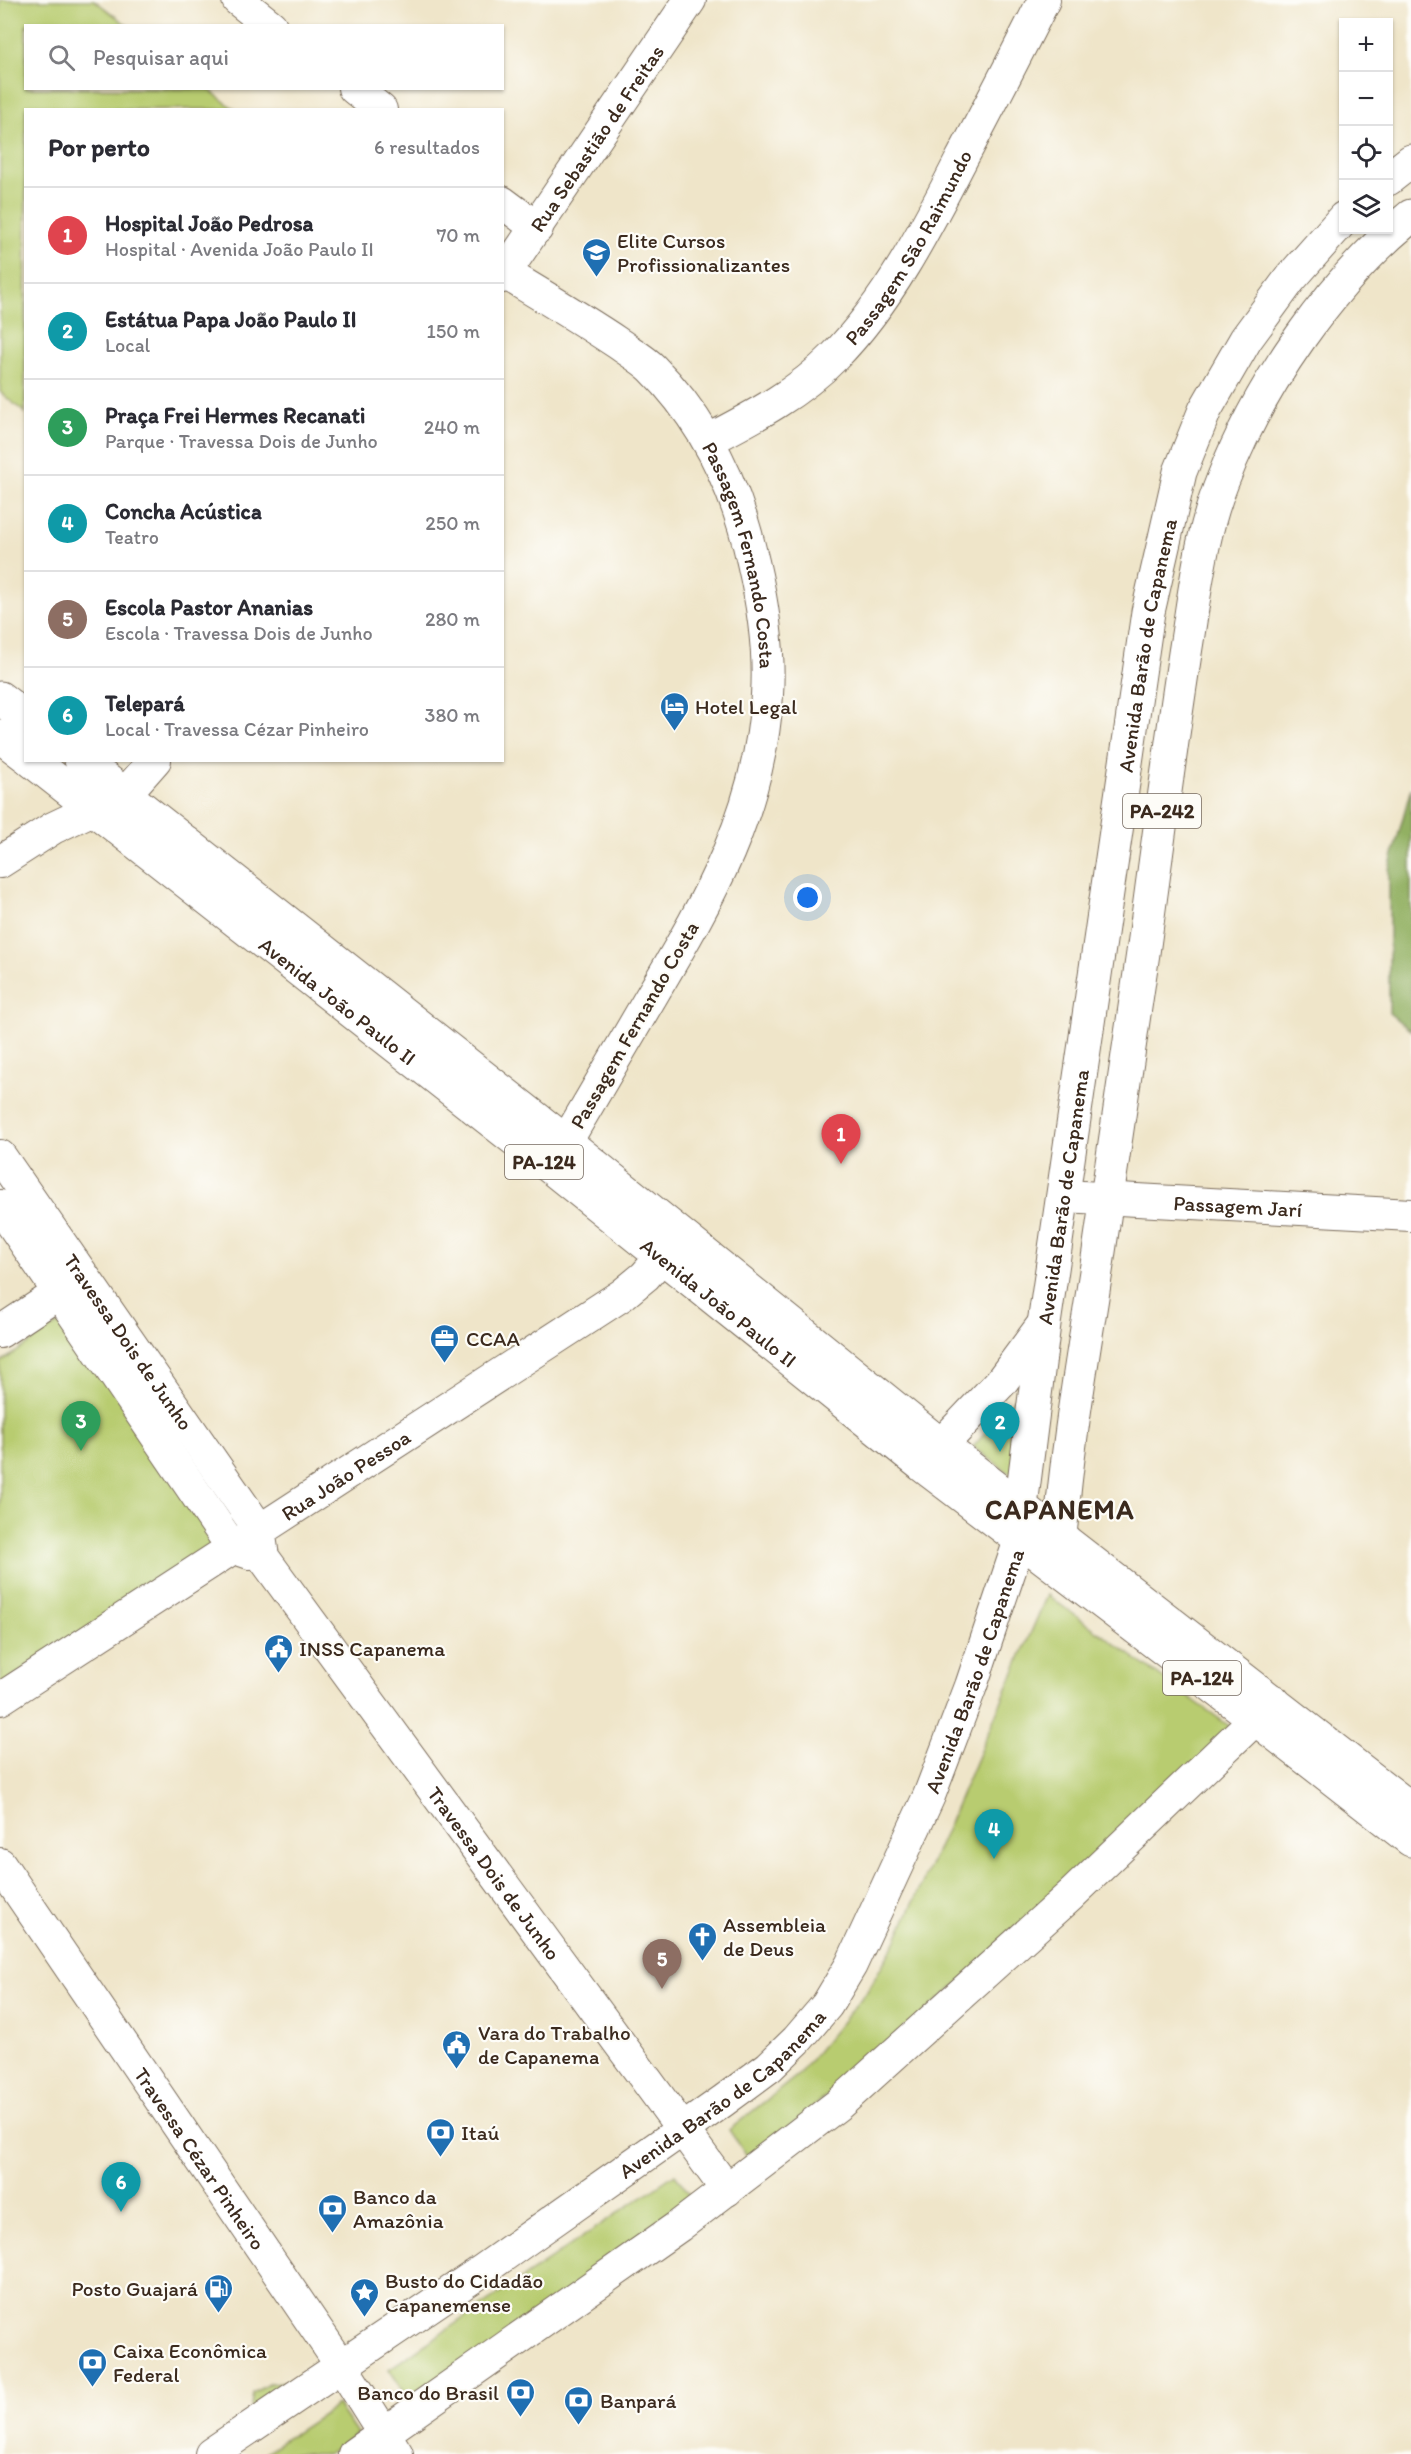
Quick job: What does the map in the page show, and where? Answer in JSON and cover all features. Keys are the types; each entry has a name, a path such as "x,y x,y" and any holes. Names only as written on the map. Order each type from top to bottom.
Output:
{"main road":[{"path":"1393,176 1411,161"},
{"name":"Avenida Barão de Capanema","path":"1060,1537 1066,1468 1108,1198 1173,730 1204,543 1221,483 1253,415 1291,351 1318,313 1356,270 1394,230 1411,216"},
{"name":"Avenida Barão de Capanema","path":"1006,1512 1044,1324 1148,612 1180,472 1205,410 1246,339 1290,279 1339,224"},
{"path":"1180,472 1221,483"},
{"path":"0,698 24,716"},
{"path":"1133,722 1173,730"},
{"path":"0,736 24,754"},
{"name":"Avenida João Paulo II","path":"34,762 672,1246 1006,1512 1060,1537 1265,1710 1411,1840"},
{"name":"Avenida João Paulo II","path":"84,762 566,1142 672,1246"},
{"path":"932,1455 1001,1382 1044,1324"},
{"path":"1006,1512 1050,1486 1066,1468"},
{"name":"Avenida João Paulo II","path":"1006,1512 1020,1540 1411,1809"}],"street":[{"path":"238,0 268,24"},
{"name":"Rua Sebastião de Freitas","path":"504,275 690,0"},
{"name":"Passagem São Raimundo","path":"709,440 752,417 798,387 834,358 873,311 912,252 933,214 1044,0"},
{"path":"356,90 379,108"},
{"path":"504,203 537,228"},
{"name":"Passagem Fernando Costa","path":"504,275 610,338 650,366 685,405 709,440 747,536 759,587 767,652 767,694 761,744 750,795 733,844 714,886 566,1142"},
{"path":"0,862 53,828 125,794 153,762"},
{"name":"Travessa Dois de Junho","path":"0,1156 71,1285 232,1547"},
{"name":"Passagem Jarí","path":"1064,1196 1411,1215"},
{"name":"Travessa Dois de Junho","path":"0,1206 71,1285 261,1543 727,2190"},
{"name":"Rua João Pessoa","path":"0,1699 232,1547 261,1543 612,1301 645,1276 672,1246"},
{"path":"0,1332 71,1285"},
{"name":"Avenida Barão de Capanema","path":"211,2454 483,2270 684,2129 769,2067 797,2040 827,2005 851,1965 896,1871 946,1755 1020,1540"},
{"path":"354,2454 390,2444 848,2096 1071,1896 1265,1710"},
{"name":"Travessa Cézar Pinheiro","path":"0,1864 341,2365 390,2444"}],"green space":[{"path":"0,0 94,0 126,24 24,24 24,90 209,90 233,108 24,108 24,412 0,392"},
{"path":"1411,788 1411,1031 1389,1013 1389,869"},
{"path":"68,1317 222,1540 0,1686 0,1363"},
{"path":"1035,1374 1022,1482 973,1447"},
{"path":"1047,1595 1246,1738 750,2161 729,2130 798,2075 868,1990 896,1941"},
{"path":"675,2174 697,2204 412,2404 389,2369"},
{"path":"284,2382 295,2391 257,2416 251,2406 253,2393 270,2383"},
{"path":"337,2405 357,2434 327,2454 263,2454"}],"place":[{"name":"Elite Cursos Profissionalizantes","path":"596,278"},
{"name":"Hotel Legal","path":"674,732"},
{"name":"Hospital João Pedrosa","path":"841,1164"},
{"name":"CCAA","path":"445,1364"},
{"name":"Praça Frei Hermes Recanati","path":"81,1451"},
{"name":"Estátua Papa João Paulo II","path":"1000,1452"},
{"name":"INSS Capanema","path":"278,1674"},
{"name":"Concha Acústica","path":"994,1859"},
{"name":"Assembleia de Deus","path":"702,1962"},
{"name":"Escola Pastor Ananias","path":"662,1989"},
{"name":"Vara do Trabalho de Capanema","path":"457,2070"},
{"name":"Itaú","path":"440,2158"},
{"name":"Telepará","path":"121,2212"},
{"name":"Banco da Amazônia","path":"332,2234"},
{"name":"Posto Guajará","path":"219,2314"},
{"name":"Busto do Cidadão Capanemense","path":"364,2318"},
{"name":"Caixa Econômica Federal","path":"92,2388"},
{"name":"Banco do Brasil","path":"520,2418"},
{"name":"Banpará","path":"579,2426"}],"district":[{"name":"CAPANEMA","path":"1060,1509"}]}
